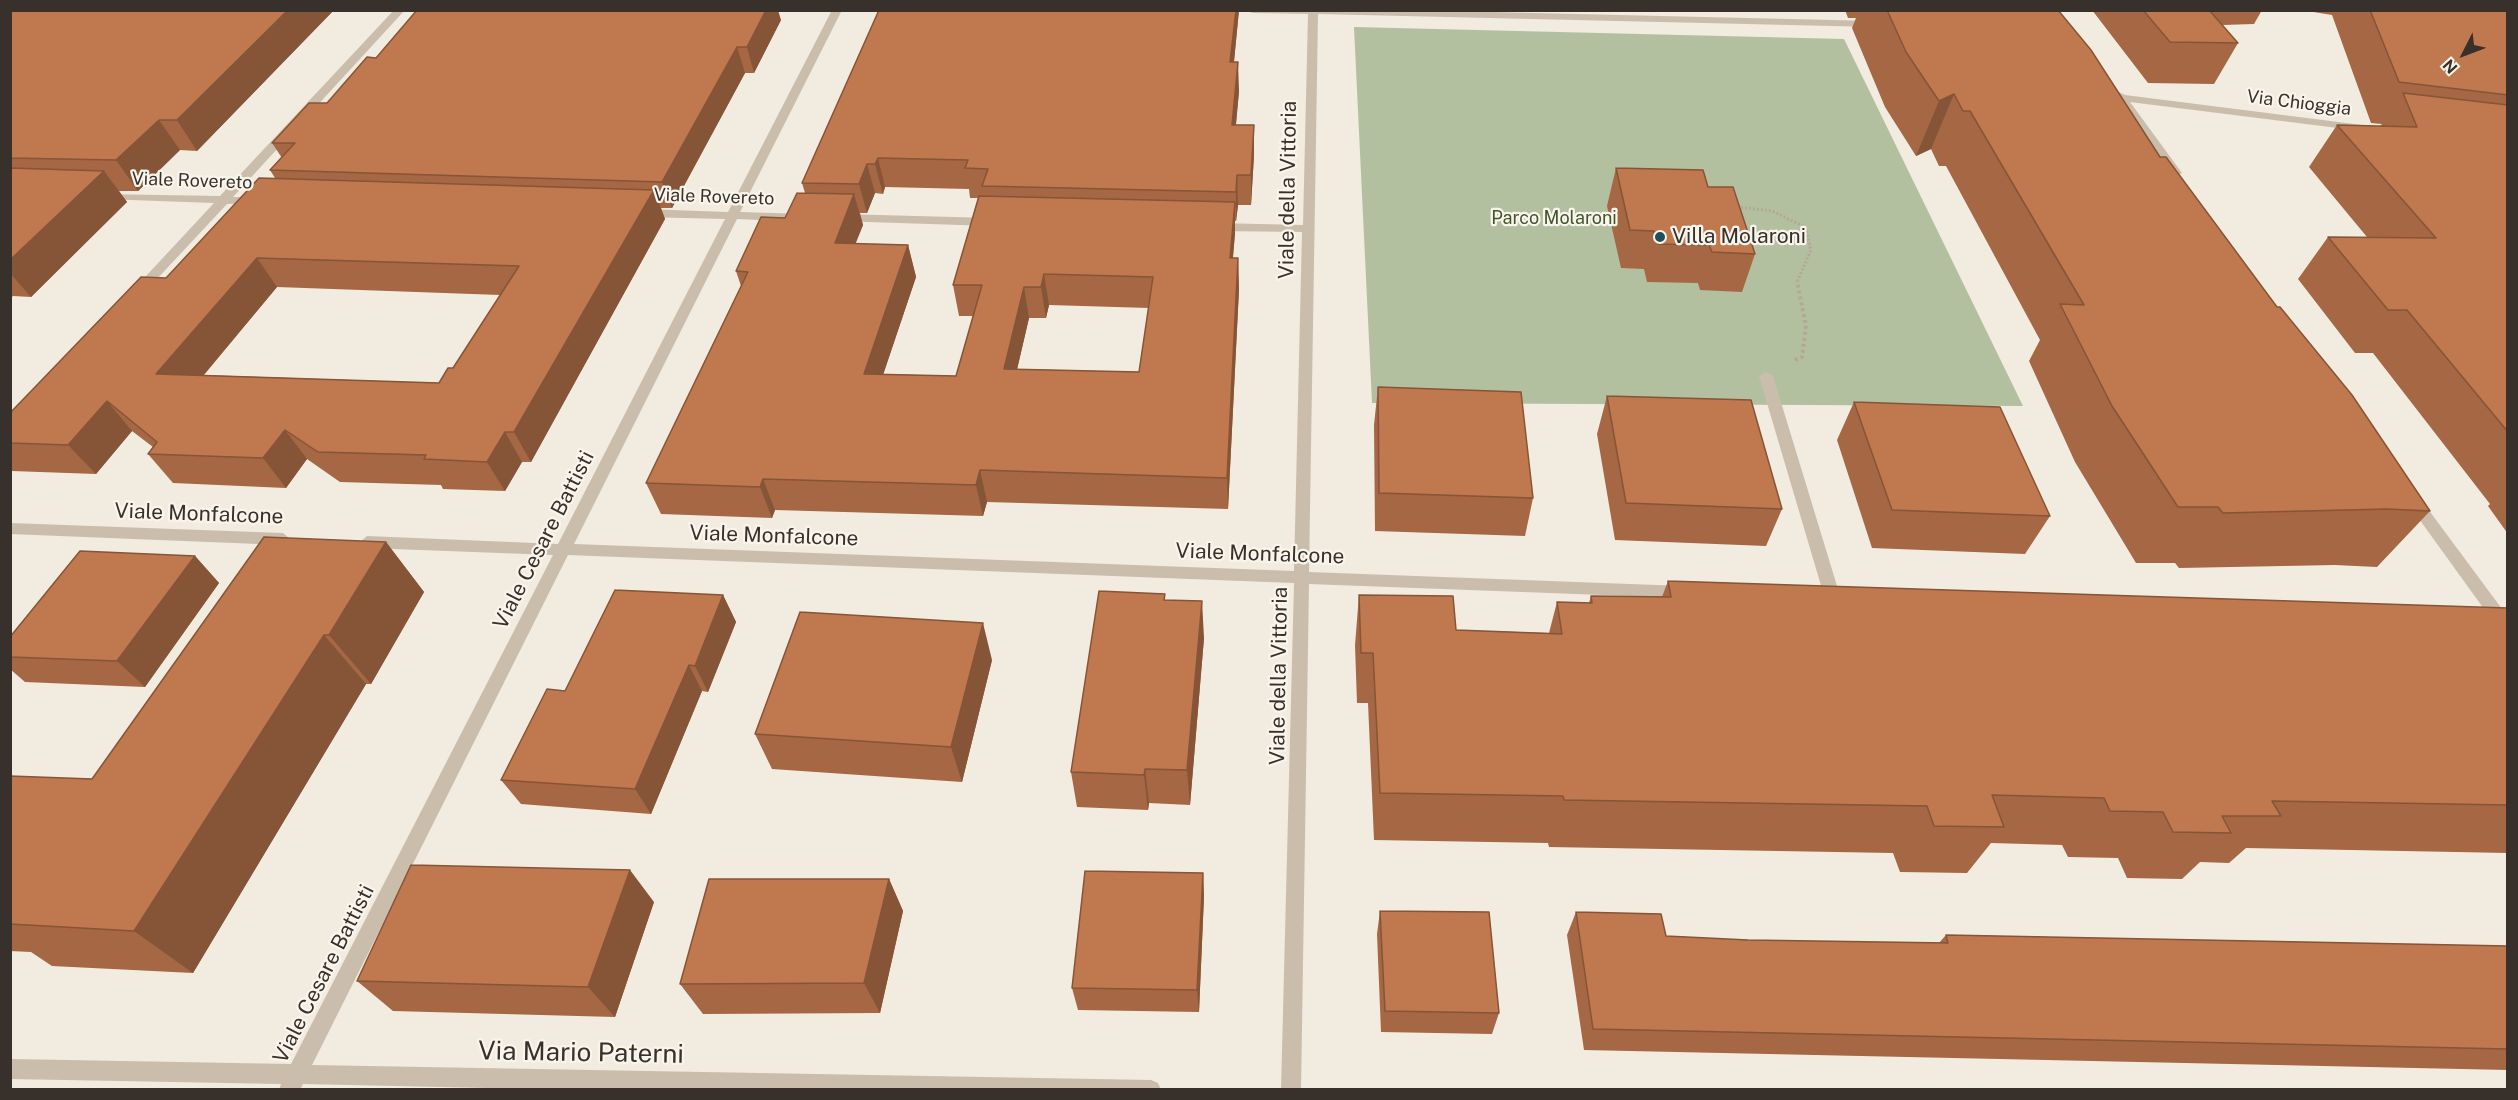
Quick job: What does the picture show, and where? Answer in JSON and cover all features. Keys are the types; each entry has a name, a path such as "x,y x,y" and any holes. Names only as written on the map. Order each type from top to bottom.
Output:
{"street":[{"path":"129,302 400,10"},
{"name":"Viale Cesare Battisti","path":"292,1082 837,10"},
{"path":"1252,10 1706,15 1883,24"},
{"name":"Viale della Vittoria","path":"1291,1089 1313,11"},
{"path":"2109,81 2185,185"},
{"name":"Via Chioggia","path":"2122,99 2379,130"},
{"name":"Viale Rovereto","path":"93,196 269,201"},
{"name":"Viale Rovereto","path":"627,213 1007,222"},
{"path":"1207,227 1309,229"},
{"path":"1766,376 1833,599"},
{"path":"2408,493 2507,629"},
{"name":"Viale Monfalcone","path":"10,528 295,539"},
{"name":"Viale Monfalcone","path":"354,541 1703,593"},
{"path":"2485,627 2507,629"},
{"name":"Via Mario Paterni","path":"10,1068 292,1082 1150,1089"}],"path":[{"path":"1729,206 1772,211 1805,227 1811,250 1797,281 1806,326 1802,357 1766,376"}],"green space":[{"name":"Parco Molaroni","path":"1354,27 1844,39 2023,406 1372,403"}],"building":[{"path":"10,10 288,10 177,120 159,120 116,160 10,158"},
{"path":"417,10 766,10 747,47 737,47 662,182 270,170 295,143 272,143 309,103 327,103 367,57 376,58"},
{"path":"879,10 1236,10 1230,62 1238,62 1232,125 1254,125 1251,175 1237,175 1236,192 982,186 988,169 965,168 968,160 878,158 875,164 867,164 859,184 802,183"},
{"path":"1887,10 2058,10 2091,50 2160,157 2166,157 2277,307 2280,307 2352,395 2430,511 2387,509 2223,513 2218,507 2178,507 2112,406 2060,304 2084,305 1970,111 1963,111 1954,94 1939,101 1906,52"},
{"path":"2143,10 2209,10 2238,43 2170,42"},
{"path":"2370,10 2508,10 2508,95 2399,82"},
{"path":"2403,93 2508,105 2508,432 2407,310 2388,310 2328,237 2436,238 2337,125 2417,127"},
{"path":"10,168 104,171 10,260"},
{"path":"1616,168 1703,170 1708,187 1733,187 1755,254 1712,252 1709,245 1658,244 1654,231 1630,230"},
{"path":"259,178 654,190 514,432 505,432 487,462 424,459 426,455 318,452 285,430 263,458 148,454 157,442 107,401 68,445 10,443 10,413 141,277 166,278","holes":["257,258 519,266 453,368 448,368 439,383 156,374"]},
{"path":"797,193 854,194 835,243 908,245 864,374 956,376 982,285 953,285 979,196 1235,202 1230,258 1238,258 1227,478 980,470 976,485 763,479 760,487 646,483 748,272 736,271 761,217 785,218","holes":["1044,274 1153,277 1139,372 1004,369 1024,287 1041,287"]},
{"path":"1378,387 1521,392 1533,498 1379,493"},
{"path":"1607,396 1751,400 1782,509 1626,503"},
{"path":"1854,402 2000,407 2050,516 1892,510"},
{"path":"264,537 386,542 329,635 324,635 134,931 10,924 10,776 92,779"},
{"path":"80,551 195,556 117,661 10,657 10,637"},
{"path":"1668,581 2508,608 2508,805 2272,801 2281,816 2222,816 2231,833 2173,832 2163,812 2110,811 2104,798 1992,795 2004,827 1934,826 1927,806 1564,800 1563,796 1380,793 1373,653 1361,653 1359,595 1453,596 1456,630 1562,634 1557,602 1592,603 1591,596 1671,597"},
{"path":"615,590 723,595 695,666 689,665 635,789 501,780 547,689 565,691"},
{"path":"1099,591 1165,594 1164,600 1202,601 1187,770 1145,769 1144,775 1071,772"},
{"path":"800,612 983,623 951,747 755,734"},
{"path":"411,865 630,870 588,987 357,981"},
{"path":"1085,871 1203,873 1197,990 1072,988"},
{"path":"709,879 889,879 864,983 680,984"},
{"path":"1380,911 1489,912 1499,1013 1385,1011"},
{"path":"1576,912 1661,914 1666,936 1748,940 1948,943 1946,935 2508,946 2508,1049 1593,1029"}],"place":[{"name":"Villa Molaroni","path":"1660,237"}]}
